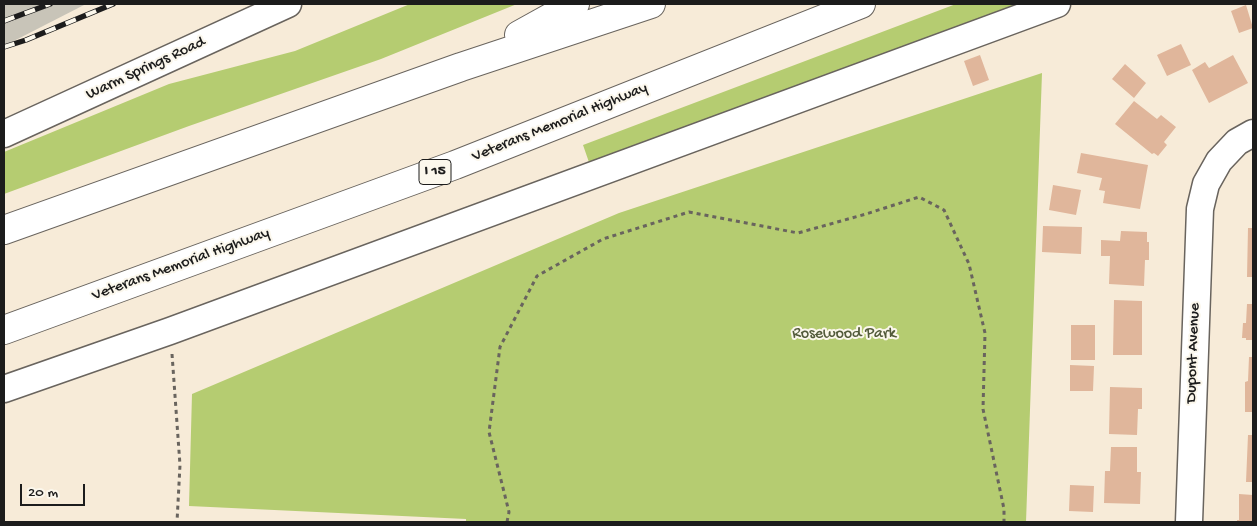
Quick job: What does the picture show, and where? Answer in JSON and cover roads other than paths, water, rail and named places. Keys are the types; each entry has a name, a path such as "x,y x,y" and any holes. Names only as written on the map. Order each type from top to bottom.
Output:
{"highway":[{"path":"461,68 575,4"},
{"path":"4,230 461,68 651,4"},
{"name":"Veterans Memorial Highway","path":"4,330 455,164 861,4"}],"street":[{"name":"Warm Springs Road","path":"4,134 288,4"},
{"path":"4,389 170,331 1057,4"},
{"name":"Dupont Avenue","path":"1189,522 1199,222 1202,196 1211,172 1227,151 1253,132"}],"railway":[{"path":"4,21 50,4"},
{"path":"4,47 26,40 113,4"}],"park label":[{"name":"Rosewood Park","path":"844,335"}]}
